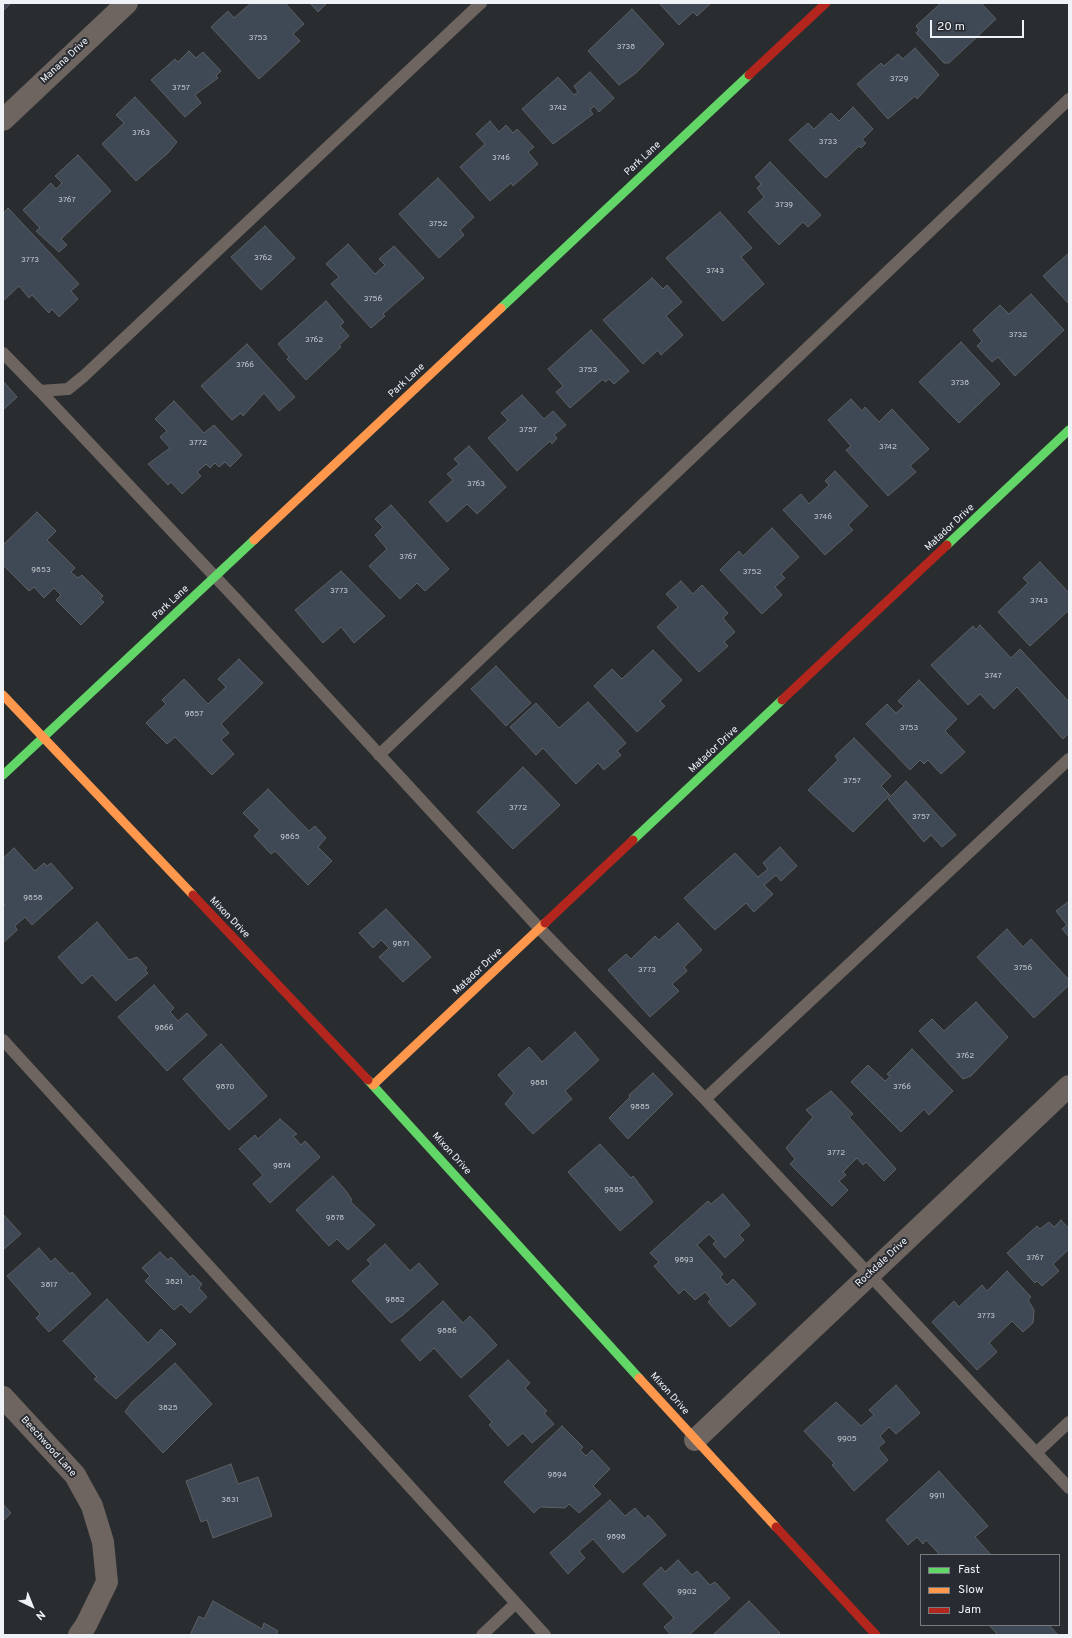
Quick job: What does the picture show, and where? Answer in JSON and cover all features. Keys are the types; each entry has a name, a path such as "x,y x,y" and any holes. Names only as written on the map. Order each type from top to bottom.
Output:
{"street":[{"name":"Manana Drive","path":"3,120 127,3"},
{"name":"Park Lane","path":"3,775 826,3"},
{"name":"Matador Drive","path":"373,1085 1069,430"},
{"name":"Mixon Drive","path":"3,695 373,1085 695,1440 876,1635"},
{"name":"Rockdale Drive","path":"695,1440 1069,1086"},
{"name":"Beechwood Lane","path":"3,1397 75,1475 92,1506 104,1542 107,1582 86,1625 79,1635"}],"lane":[{"path":"40,391 68,389 84,376 481,3"},
{"path":"379,755 1069,99"},
{"path":"3,353 215,576 540,929 705,1099 1069,1488"},
{"path":"705,1099 1069,759"},
{"path":"3,1040 545,1635"},
{"path":"1036,1453 1069,1422"},
{"path":"482,1635 516,1603"}],"building":[{"path":"3,3 11,3 3,11"},
{"path":"251,3 285,3 304,24 293,34 300,41 259,79 211,27 228,11 234,18"},
{"path":"310,3 327,3 318,12"},
{"path":"659,3 711,3 697,16 693,12 679,25"},
{"path":"941,3 981,3 996,19 949,63 944,63 916,33 919,30 916,26"},
{"path":"632,9 664,44 636,73 619,85 588,51"},
{"path":"915,48 939,75 917,99 915,96 888,119 857,84 881,63 884,66 898,54 903,59"},
{"path":"189,51 196,58 203,52 221,71 216,76 218,78 195,95 201,103 185,117 151,80 175,59 178,62"},
{"path":"590,72 614,98 599,112 594,106 590,110 593,114 553,144 522,109 558,77 574,95 578,92 574,86"},
{"path":"135,97 177,142 168,153 136,181 102,144 124,123 116,115"},
{"path":"853,107 873,129 862,140 866,143 861,148 859,146 826,178 789,140 808,123 814,129 831,113 839,121"},
{"path":"490,121 499,132 506,125 513,133 517,129 534,147 528,152 538,164 513,186 511,183 490,201 460,167 485,144 476,134"},
{"path":"78,155 111,191 61,239 67,245 59,252 36,231 40,228 23,210 51,183 56,189 62,183 55,176"},
{"path":"770,162 821,215 808,227 803,222 779,245 748,212 764,197 757,188 761,184 755,177"},
{"path":"438,178 474,217 460,230 464,235 439,258 399,214"},
{"path":"8,208 79,284 71,291 78,299 59,317 52,309 49,313 32,295 29,298 19,286 3,301 3,214"},
{"path":"720,212 752,248 741,257 764,284 723,321 666,258"},
{"path":"265,226 295,258 261,290 231,257"},
{"path":"348,244 375,274 385,265 379,259 394,246 424,278 383,314 385,316 371,328 331,284 339,277 326,264"},
{"path":"1069,253 1069,304 1043,276"},
{"path":"652,278 663,289 667,285 682,302 666,316 683,335 661,355 658,350 643,364 603,320"},
{"path":"1031,294 1064,330 1015,376 998,357 992,362 977,346 982,341 973,330 1000,305 1009,314"},
{"path":"326,301 344,322 340,326 349,336 339,345 341,347 306,380 287,359 289,357 278,344"},
{"path":"591,330 629,371 614,384 609,379 605,382 603,379 570,408 556,392 563,386 548,369"},
{"path":"961,342 1000,384 959,423 919,382"},
{"path":"247,344 295,397 279,411 264,393 243,416 241,413 232,420 201,386"},
{"path":"3,381 17,397 3,410"},
{"path":"522,395 544,419 553,411 566,425 554,435 557,438 552,444 550,441 517,471 488,438 508,420 501,413"},
{"path":"851,399 862,411 865,407 879,422 892,409 929,449 910,466 916,472 888,496 846,450 851,446 828,420"},
{"path":"174,401 204,433 214,425 242,455 230,467 225,462 219,467 215,463 210,468 206,464 197,472 201,476 182,494 171,482 168,485 148,464 170,448 160,437 167,431 155,419"},
{"path":"469,446 506,487 477,514 467,504 447,522 429,502 453,480 447,474 459,464 454,459"},
{"path":"835,471 868,506 848,525 853,530 825,555 783,510 801,494 809,504 829,485 825,481"},
{"path":"391,505 449,569 425,591 417,583 400,599 369,566 387,549 375,535 383,527 375,519"},
{"path":"37,512 56,531 47,540 75,568 71,572 78,578 82,575 103,596 100,599 104,602 81,625 56,600 61,595 54,588 44,598 34,587 29,591 3,565 3,545"},
{"path":"772,528 799,557 781,574 785,578 775,587 782,595 762,614 720,570 739,551 743,556"},
{"path":"1040,562 1069,593 1069,610 1030,646 998,612 1028,583 1023,578"},
{"path":"341,571 385,616 354,643 341,627 323,643 295,610"},
{"path":"681,581 693,594 702,585 728,613 723,618 735,632 724,642 728,646 699,672 657,627 678,607 666,594"},
{"path":"980,625 1011,658 1020,649 1069,702 1069,733 1063,739 1017,687 994,709 980,694 968,705 931,665 973,626 976,630"},
{"path":"653,650 682,680 660,701 665,706 637,732 594,686 612,669 622,679"},
{"path":"239,659 263,683 221,724 229,733 221,740 234,754 212,775 175,737 167,744 146,723 166,704 162,700 184,679 208,704 226,687 218,679"},
{"path":"496,666 531,703 506,726 471,689"},
{"path":"919,680 957,719 945,731 965,752 941,774 928,760 924,764 920,760 910,770 866,724 887,704 896,713 904,706 898,701"},
{"path":"588,702 626,743 617,751 621,755 604,770 598,763 576,784 543,748 536,755 510,727 536,703 559,728"},
{"path":"854,738 891,776 881,786 890,795 853,832 808,790 838,760 835,756"},
{"path":"523,767 560,805 513,849 477,812"},
{"path":"906,781 956,835 942,847 931,835 924,842 888,799"},
{"path":"268,789 309,831 315,826 326,838 318,847 332,861 308,885 275,851 271,854 254,836 260,830 243,813"},
{"path":"780,847 797,866 781,881 776,875 764,885 773,894 754,912 746,903 715,930 684,898 735,853 758,877 768,869 763,863"},
{"path":"14,848 35,871 44,863 47,866 51,863 73,888 32,925 25,917 15,926 17,930 3,943 3,907 5,905 3,903 3,858"},
{"path":"1069,901 1069,937 1062,929 1067,925 1056,911"},
{"path":"386,909 431,957 403,982 379,957 389,948 381,940 373,948 359,933"},
{"path":"97,922 129,960 137,957 147,968 145,970 148,973 116,1001 92,975 82,984 58,957"},
{"path":"678,923 702,950 684,967 687,971 672,984 679,991 650,1017 608,970 626,954 631,959 655,936 659,940"},
{"path":"1007,929 1023,947 1031,939 1069,980 1069,985 1034,1018 977,957"},
{"path":"154,985 174,1008 170,1012 178,1021 187,1013 207,1035 167,1071 118,1017"},
{"path":"976,1002 1008,1037 971,1076 963,1079 919,1031 932,1019 944,1031"},
{"path":"575,1032 599,1060 565,1091 572,1099 533,1134 505,1104 514,1093 498,1075 529,1047 542,1062"},
{"path":"221,1044 267,1096 229,1130 183,1079"},
{"path":"912,1049 953,1091 929,1115 924,1109 901,1132 851,1082 868,1065 885,1081 890,1077 887,1074"},
{"path":"653,1073 673,1094 628,1139 609,1118 630,1097 629,1095"},
{"path":"831,1091 853,1114 849,1117 896,1169 884,1181 866,1162 863,1165 857,1158 843,1172 846,1175 839,1181 848,1190 832,1206 790,1164 795,1159 786,1148 813,1117 806,1110"},
{"path":"280,1119 297,1134 293,1136 301,1145 305,1141 320,1157 270,1203 253,1184 263,1175 239,1149 255,1135 258,1139"},
{"path":"600,1144 631,1178 633,1176 653,1202 620,1231 568,1172"},
{"path":"333,1176 346,1191 352,1200 350,1201 375,1225 348,1250 337,1239 329,1246 296,1210"},
{"path":"723,1194 750,1225 739,1235 744,1240 725,1258 713,1244 716,1241 709,1234 697,1245 723,1274 720,1277 727,1285 733,1279 756,1304 730,1327 708,1302 711,1299 705,1292 695,1300 684,1289 679,1294 654,1266 659,1262 650,1253 708,1201 711,1204"},
{"path":"3,1214 21,1234 3,1250"},
{"path":"1061,1220 1069,1229 1069,1249 1053,1264 1059,1271 1042,1286 1037,1281 1035,1283 1007,1253 1037,1226 1040,1229 1049,1222 1054,1227"},
{"path":"385,1244 410,1271 419,1263 438,1284 403,1315 391,1323 352,1281 371,1264 367,1260"},
{"path":"39,1248 51,1262 55,1258 70,1274 72,1272 91,1294 49,1332 36,1318 40,1314 7,1276"},
{"path":"160,1252 168,1260 171,1257 190,1277 193,1275 202,1284 199,1288 207,1297 190,1313 181,1304 174,1310 145,1281 150,1276 142,1268"},
{"path":"1007,1271 1031,1297 1028,1300 1034,1310 1033,1323 1023,1332 1012,1321 989,1343 997,1352 977,1370 932,1322 954,1301 959,1307 982,1285 987,1291"},
{"path":"107,1299 148,1343 161,1329 176,1344 116,1399 94,1379 97,1377 63,1341"},
{"path":"443,1301 463,1323 470,1316 497,1345 461,1378 434,1348 420,1361 401,1340"},
{"path":"508,1360 530,1383 525,1388 547,1411 544,1413 554,1424 532,1443 523,1433 508,1446 489,1425 492,1422 469,1396"},
{"path":"175,1363 212,1404 163,1453 125,1412 132,1402"},
{"path":"896,1385 920,1413 896,1434 889,1427 880,1436 885,1442 878,1448 888,1460 854,1491 832,1465 834,1463 804,1431 836,1402 861,1426 874,1415 869,1410"},
{"path":"562,1426 583,1447 580,1450 586,1456 592,1450 610,1469 593,1486 601,1494 579,1513 569,1504 565,1508 540,1507 534,1513 504,1482"},
{"path":"231,1464 238,1484 258,1477 272,1516 213,1538 207,1520 201,1522 186,1481"},
{"path":"939,1471 988,1526 975,1537 990,1554 939,1554 926,1540 923,1544 917,1537 908,1545 886,1520"},
{"path":"610,1500 625,1516 635,1508 645,1519 648,1515 666,1535 623,1573 593,1539 579,1551 585,1558 568,1574 550,1553"},
{"path":"3,1504 11,1513 3,1521"},
{"path":"678,1560 692,1575 697,1571 710,1585 715,1582 730,1598 689,1635 671,1635 664,1627 674,1618 643,1584 661,1567 665,1572"},
{"path":"213,1601 262,1629 264,1623 278,1631 276,1635 190,1635 199,1616 204,1619"},
{"path":"749,1601 780,1633 778,1635 713,1635"},
{"path":"990,1626 1050,1626 1058,1635 998,1635"}],"traffic: fast":[{"path":"501,308 749,75"},
{"path":"947,545 1069,430"},
{"path":"3,775 254,540"},
{"path":"633,840 782,700"},
{"path":"368,1080 639,1378"}],"traffic: slow":[{"path":"254,540 501,308"},
{"path":"3,695 193,895"},
{"path":"373,1085 545,923"},
{"path":"639,1378 776,1527"}],"traffic: jam":[{"path":"749,75 826,3"},
{"path":"782,700 947,545"},
{"path":"545,923 633,840"},
{"path":"193,895 368,1080"},
{"path":"776,1527 876,1635"}]}
